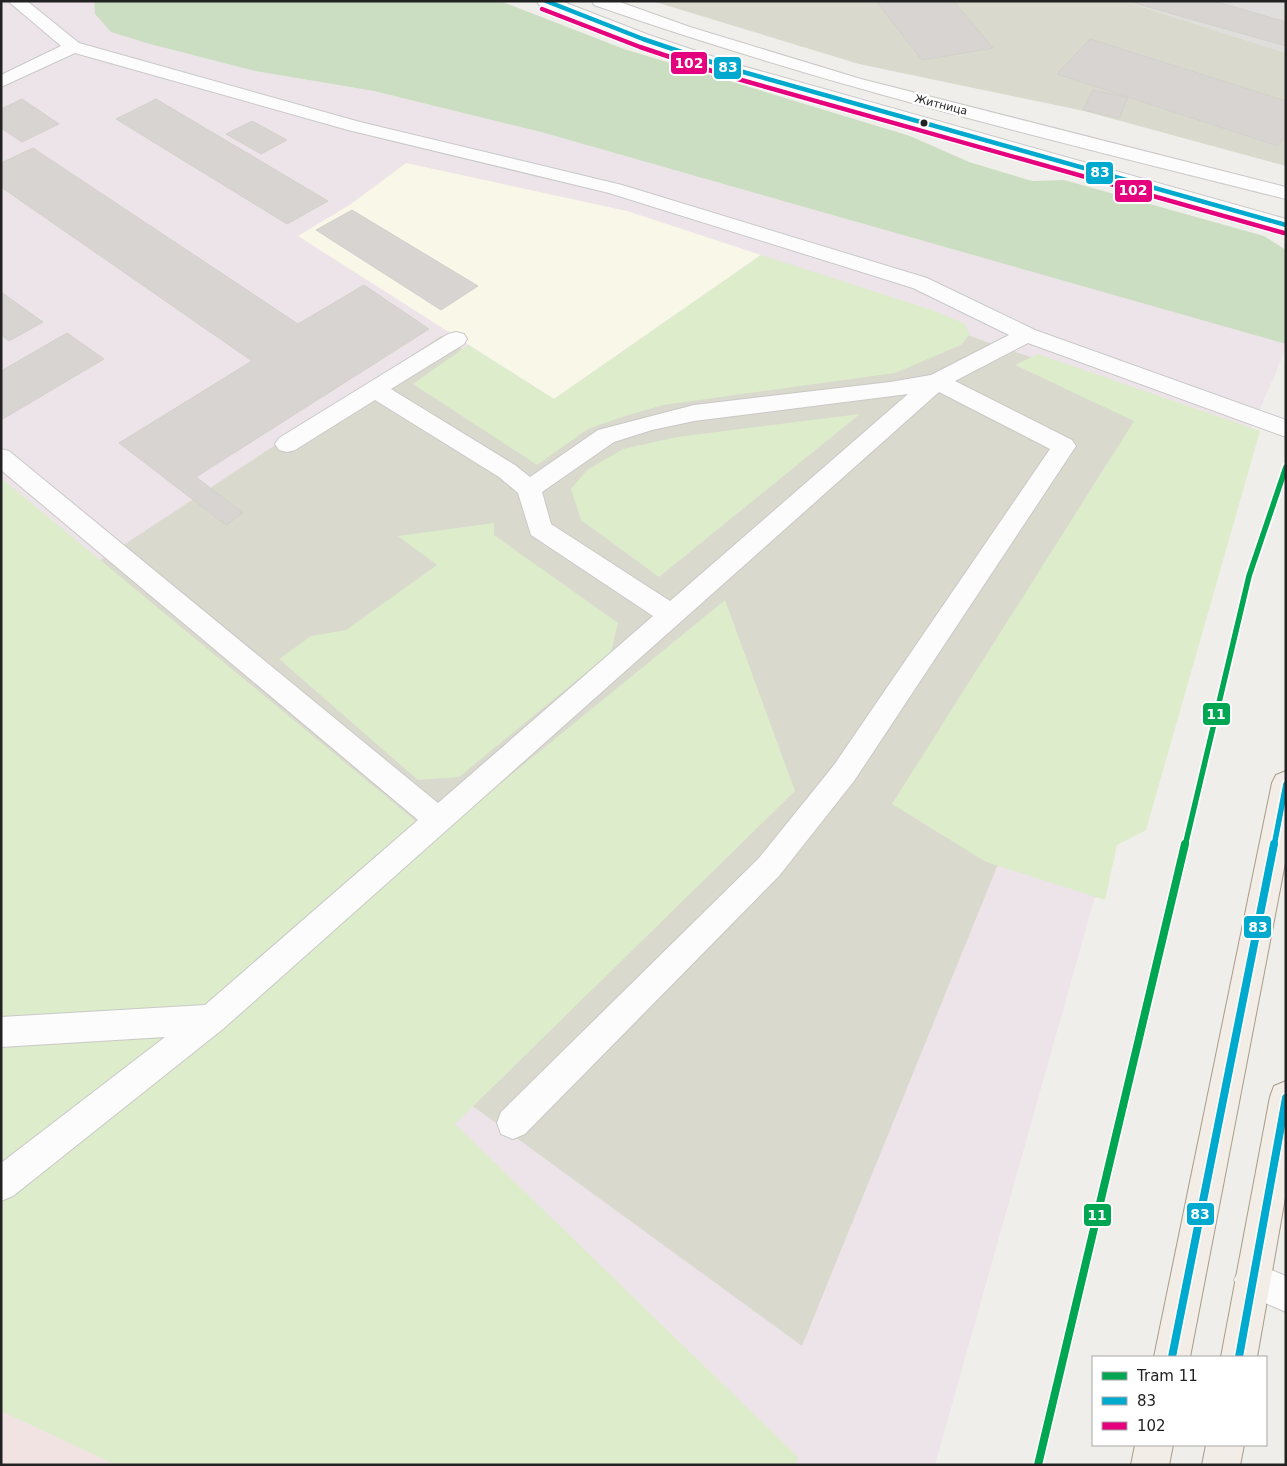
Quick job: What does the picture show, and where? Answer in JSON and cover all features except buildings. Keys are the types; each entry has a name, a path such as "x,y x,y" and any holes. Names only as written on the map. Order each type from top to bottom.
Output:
{"main road":[{"path":"1172,1356 1286,783"},
{"path":"1239,1356 1286,1097"},
{"path":"1150,1465 1154,1446"},
{"path":"1221,1465 1225,1446"}],"street":[{"path":"16,1 73,47 355,126 615,189 920,283 1027,335 1286,429"},
{"name":"Житница","path":"545,1 643,39 729,68 1286,224"},
{"name":"Житница","path":"600,1 741,50 854,82 1286,193"},
{"path":"1,82 73,47"},
{"path":"1,1184 212,1019 437,819 937,381 1027,335"},
{"path":"288,444 456,339"},
{"path":"513,1123 769,867 844,773 1064,446 937,381 890,390 694,413 650,423 606,436 530,489"},
{"path":"374,389 507,471 530,489 540,529 671,616"},
{"path":"1,457 437,819"},
{"path":"1,1032 212,1019"},
{"path":"1252,1280 1286,1294"}],"shaded area":[{"path":"1,1 94,1 95,14 150,44 255,71 374,91 541,132 1286,344 1286,349 1181,591 935,1465 116,1465 1,1411"},
{"path":"652,1 1124,1 1286,53 1286,166 1084,111 859,64"},
{"path":"1124,1 1286,1 1286,53"},
{"path":"406,163 627,211 761,255 554,399 298,236 351,204"},
{"path":"768,266 1183,410 802,1346 386,1043 37,602 441,336 559,407"},
{"path":"1,1411 116,1465 1,1465"}],"green space":[{"path":"94,1 500,1 624,49 910,136 969,162 1032,181 1064,180 1264,236 1286,250 1286,344 541,132 374,91 255,71 150,44 111,32 95,14"},
{"path":"761,255 938,312 965,324 970,334 961,345 895,373 663,405 625,416 588,429 537,465 413,384 468,345 554,399"},
{"path":"1038,354 1260,431 1146,830 1117,845 1105,900 986,862 892,804 1134,421 1015,365"},
{"path":"860,414 659,577 581,520 571,489 587,470 623,449 677,437"},
{"path":"1,478 435,837 725,600 795,791 455,1124 798,1457 795,1465 116,1465 1,1411"},
{"path":"494,523 494,535 618,623 611,652 459,777 418,780 279,659 311,636 346,630 437,565 398,536"}],"tram line":[{"name":"11","path":"1038,1465 1249,576 1286,467"}],"transit line":[{"name":"83","path":"546,1 643,39 729,68 1286,225"},
{"name":"102","path":"542,9 640,47 727,76 1284,233"},
{"name":"83","path":"1172,1356 1286,784"},
{"name":"83","path":"1239,1356 1286,1098"}]}
